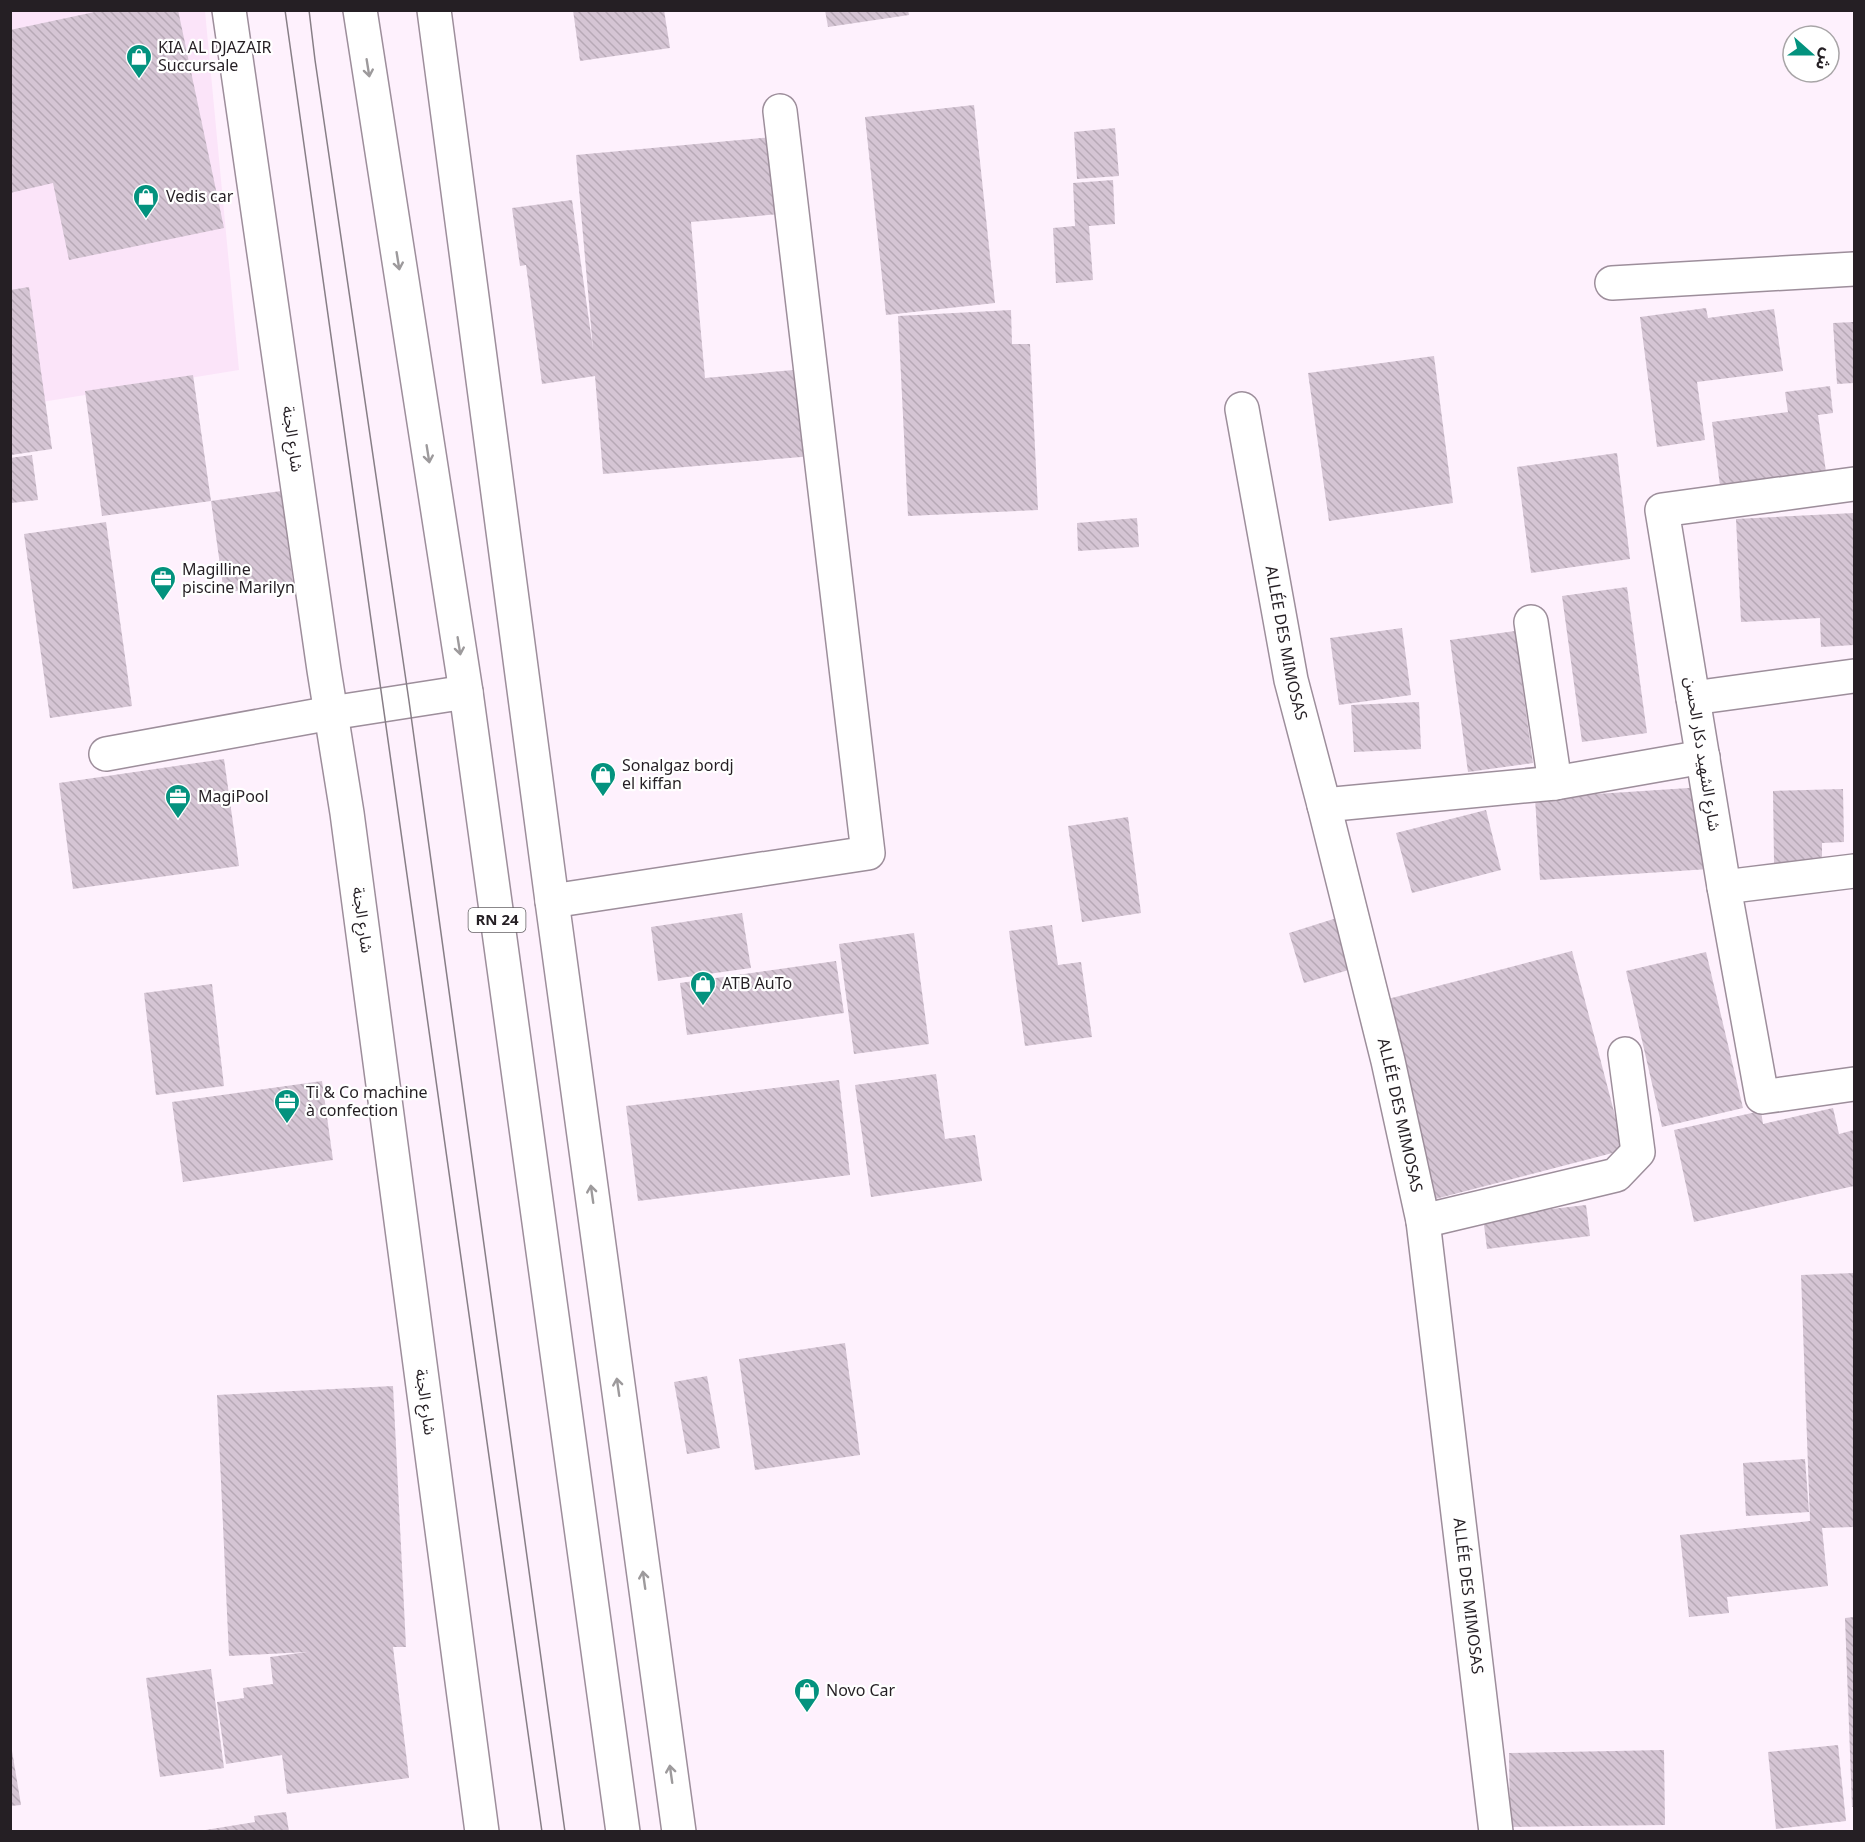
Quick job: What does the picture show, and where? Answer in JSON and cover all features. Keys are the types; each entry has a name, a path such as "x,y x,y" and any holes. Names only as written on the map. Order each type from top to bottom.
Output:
{"street":[{"name":"شارع الجنة","path":"229,10 347,813 482,1832"},
{"name":"RN 24","path":"360,10 466,692 623,1832"},
{"path":"434,10 679,1832"},
{"path":"552,901 868,853 780,111"},
{"path":"1612,283 1854,270"},
{"name":"ALLÉE DES MIMOSAS","path":"1242,409 1291,680 1388,1061 1423,1221 1496,1832"},
{"name":"شارع الشهيد دكار الحسن","path":"1854,484 1662,510 1724,887 1762,1097 1854,1084"},
{"path":"1532,622 1555,783"},
{"path":"1693,698 1854,676"},
{"path":"106,754 331,713 466,692"},
{"path":"1324,805 1555,783 1703,757"},
{"path":"1724,887 1854,871"},
{"path":"1423,1221 1616,1175 1638,1152 1625,1054"}],"shaded area":[{"path":"11,11 205,11 239,370 11,407"}],"building":[{"path":"104,10 178,10 224,228 69,260 53,183 10,193 10,30"},
{"path":"573,10 664,10 670,48 580,61"},
{"path":"825,10 908,10 909,15 828,27"},
{"path":"974,105 995,303 886,315 865,117"},
{"path":"1115,128 1119,176 1077,179 1074,132"},
{"path":"773,137 780,214 691,222 705,378 805,369 813,456 603,474 595,376 542,384 526,265 520,266 512,208 572,200 593,349 576,155"},
{"path":"1113,180 1115,224 1089,226 1093,280 1056,283 1053,228 1075,226 1073,183"},
{"path":"29,287 52,449 11,455 10,290"},
{"path":"1706,308 1708,318 1774,309 1783,371 1697,382 1705,440 1657,447 1640,317"},
{"path":"1011,310 1012,344 1030,344 1038,510 908,516 898,316"},
{"path":"1854,322 1854,383 1837,384 1833,323"},
{"path":"1434,356 1453,503 1329,521 1308,373"},
{"path":"193,375 211,501 102,516 85,391"},
{"path":"1830,386 1833,413 1818,415 1826,472 1720,486 1712,422 1788,412 1785,392"},
{"path":"1617,453 1630,559 1531,573 1517,467"},
{"path":"32,455 38,500 11,503 10,458"},
{"path":"281,491 293,582 224,593 211,501"},
{"path":"1854,513 1854,645 1821,647 1820,618 1741,622 1736,519"},
{"path":"1137,518 1139,547 1078,551 1077,523"},
{"path":"106,522 132,706 50,718 24,534"},
{"path":"1627,587 1647,733 1582,742 1562,596"},
{"path":"1402,628 1411,695 1339,705 1330,638"},
{"path":"1515,631 1533,763 1468,772 1450,640"},
{"path":"1419,702 1421,749 1354,752 1351,705"},
{"path":"224,759 239,866 73,889 59,783"},
{"path":"1704,787 1709,869 1540,880 1535,798"},
{"path":"1843,789 1844,842 1822,843 1822,861 1774,863 1773,791"},
{"path":"1486,810 1501,870 1412,893 1396,833"},
{"path":"1128,817 1141,913 1082,922 1068,826"},
{"path":"742,913 751,968 658,981 651,927"},
{"path":"1343,916 1359,967 1304,983 1289,933"},
{"path":"1052,925 1058,965 1081,962 1092,1037 1025,1046 1009,931"},
{"path":"914,933 929,1044 854,1054 839,944"},
{"path":"1572,951 1624,1150 1435,1199 1384,1000"},
{"path":"1706,952 1743,1108 1662,1127 1626,971"},
{"path":"836,961 844,1013 687,1035 680,983"},
{"path":"212,984 224,1086 156,1095 144,993"},
{"path":"936,1074 945,1139 975,1135 982,1181 871,1197 855,1085"},
{"path":"839,1080 850,1175 638,1201 626,1106"},
{"path":"322,1081 333,1160 183,1182 172,1102"},
{"path":"1833,1108 1839,1134 1854,1130 1854,1186 1694,1222 1674,1130 1761,1111 1763,1124"},
{"path":"1586,1205 1590,1236 1487,1249 1483,1217"},
{"path":"1854,1273 1854,1527 1822,1528 1828,1586 1727,1597 1729,1613 1689,1617 1680,1535 1810,1521 1801,1275"},
{"path":"845,1343 860,1455 755,1470 739,1359"},
{"path":"707,1376 720,1448 687,1454 674,1382"},
{"path":"393,1386 406,1647 393,1647 409,1778 287,1794 282,1755 226,1764 217,1702 244,1698 243,1688 273,1684 270,1657 307,1652 229,1656 217,1395"},
{"path":"1805,1459 1809,1512 1746,1516 1743,1463"},
{"path":"1854,1617 1854,1807 1852,1807 1845,1618"},
{"path":"211,1669 224,1768 160,1777 146,1678"},
{"path":"10,1739 21,1805 10,1806"},
{"path":"1838,1745 1846,1821 1776,1829 1768,1752"},
{"path":"1664,1750 1665,1825 1510,1827 1509,1753"},
{"path":"286,1812 289,1832 193,1832 255,1822 254,1816"}],"tram line":[{"path":"285,10 542,1832"},
{"path":"309,10 409,701 565,1832"}],"place":[{"name":"KIA AL DJAZAIR Succursale","path":"139,80"},
{"name":"Vedis car","path":"146,220"},
{"name":"Magilline piscine Marilyn","path":"163,602"},
{"name":"Sonalgaz bordj el kiffan","path":"603,798"},
{"name":"MagiPool","path":"178,820"},
{"name":"ATB AuTo","path":"703,1007"},
{"name":"Ti & Co machine à confection","path":"287,1125"},
{"name":"Novo Car","path":"807,1714"}]}
